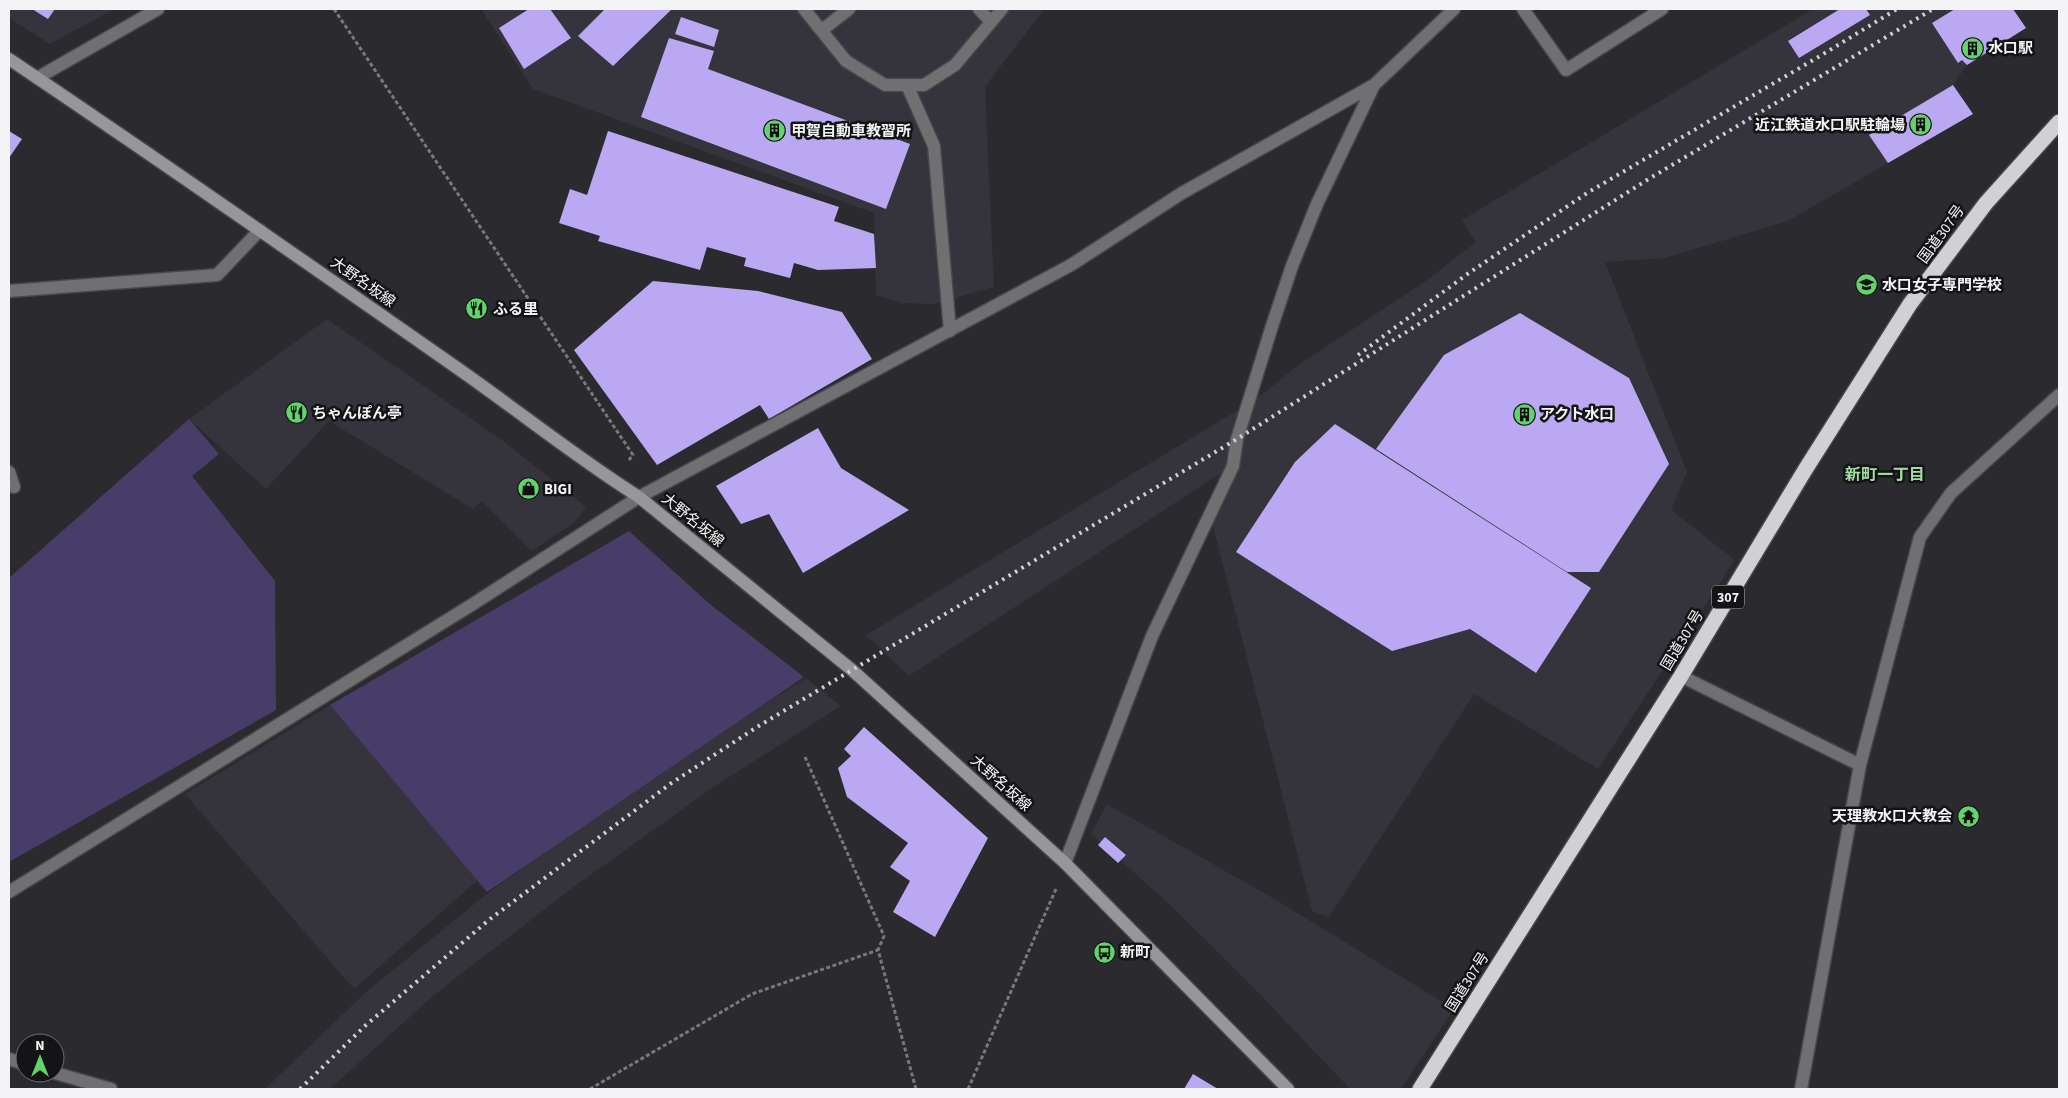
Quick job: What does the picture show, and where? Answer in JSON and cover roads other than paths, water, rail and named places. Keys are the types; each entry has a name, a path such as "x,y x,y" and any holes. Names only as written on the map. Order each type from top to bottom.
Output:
{"highway":[{"name":"国道307号","path":"1420,1089 1681,676 1805,470 1910,304 1986,203 2059,122"}],"main road":[{"name":"大野名坂線","path":"9,59 260,230 515,408 609,478 639,497 852,670 1065,863 1288,1089"}],"street":[{"path":"37,78 158,9"},
{"path":"804,9 846,61 885,85 924,85 956,65 1002,9"},
{"path":"822,30 848,9"},
{"path":"979,9 991,22"},
{"path":"9,892 473,604 639,497 1071,265 1182,193 1374,85 1454,9"},
{"path":"1523,9 1566,70 1662,9"},
{"path":"907,85 934,146 950,331"},
{"path":"1065,863 1102,772 1152,636 1233,466 1237,439 1292,266 1317,204 1374,85"},
{"path":"9,291 218,275 260,230"},
{"path":"1801,1089 1860,765 1920,537 1951,493 2059,395"},
{"path":"9,472 14,487"},
{"path":"1681,676 1860,765"},
{"path":"65,1076 111,1089"}],"railway":[{"path":"1358,355 1466,275 1587,193 1897,9"},
{"path":"300,1089 366,1025 490,919 670,784 757,727 1237,439 1647,180 1933,9"}],"place":[{"name":"水口駅","path":"1972,48"},
{"name":"近江鉄道水口駅駐輪場","path":"1921,125"},
{"name":"甲賀自動車教習所","path":"775,131"},
{"name":"水口女子専門学校","path":"1866,285"},
{"name":"ふる里","path":"477,309"},
{"name":"ちゃんぽん亭","path":"296,413"},
{"name":"アクト水口","path":"1524,414"},
{"name":"BIGI","path":"528,489"},
{"name":"天理教水口大教会","path":"1968,816"},
{"name":"新町","path":"1104,952"}],"district":[{"name":"新町一丁目","path":"1885,474"}]}
